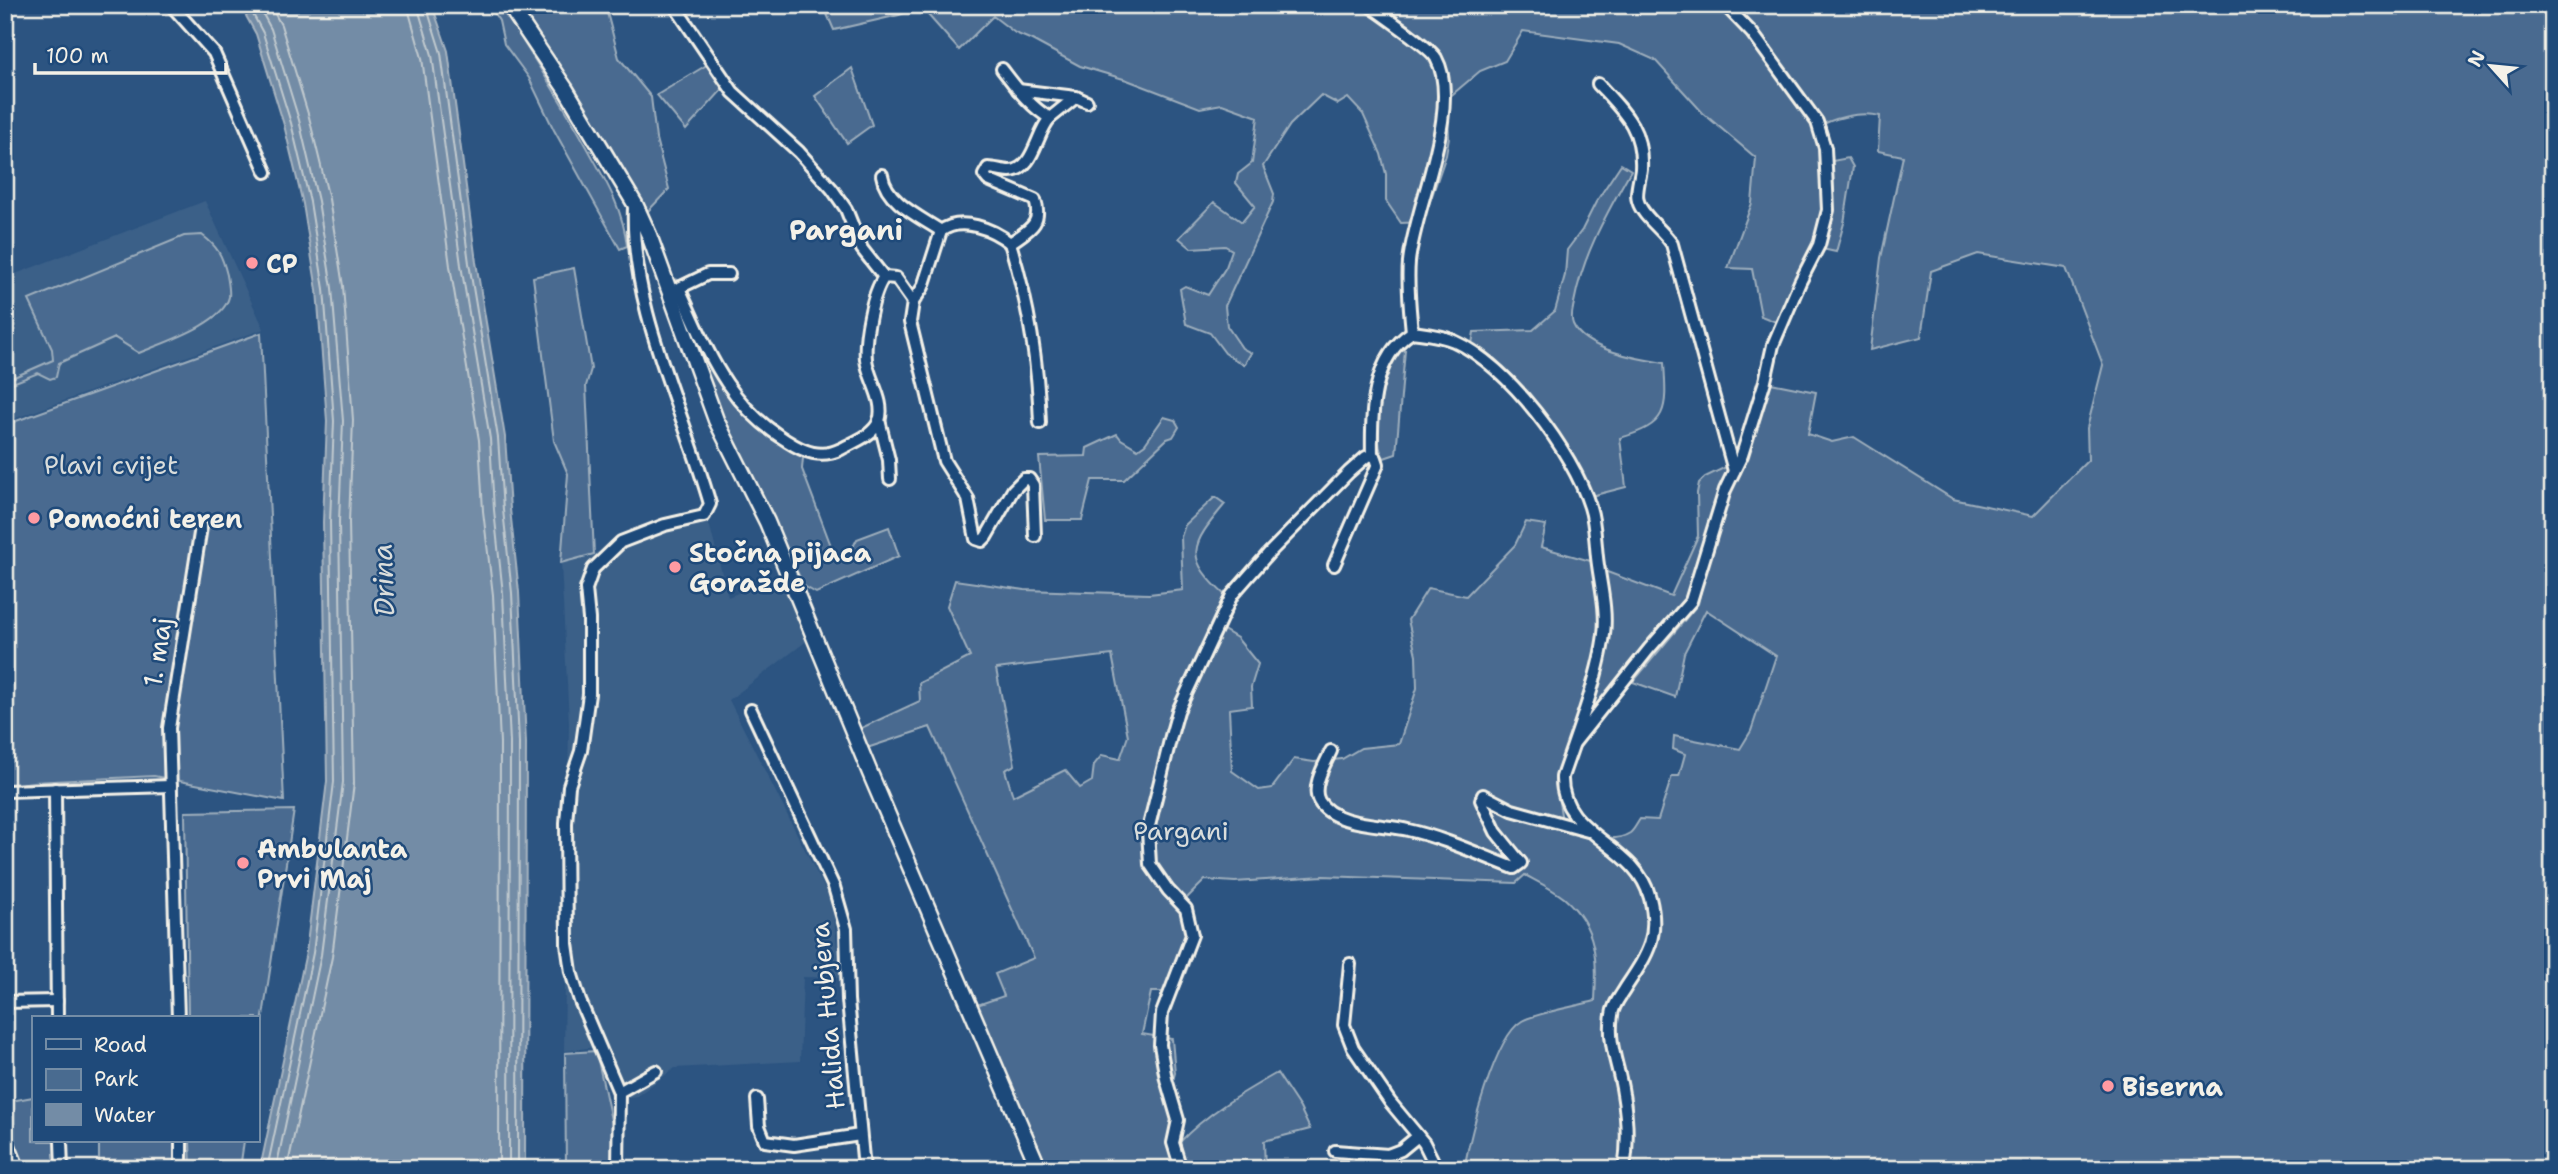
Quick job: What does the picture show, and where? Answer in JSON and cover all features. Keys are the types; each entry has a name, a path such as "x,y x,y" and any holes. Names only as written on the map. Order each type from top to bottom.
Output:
{"main road":[{"path":"5,1142 16,1169"}],"street":[{"path":"172,5 214,53 267,172"},
{"path":"509,5 565,88 635,204 674,289 726,384 758,421 804,452 818,454 836,451 858,440 871,432 879,420"},
{"path":"674,5 733,92 799,152 832,189 846,209 862,249 884,277 896,278 913,302"},
{"path":"1368,5 1436,57 1442,82 1443,126 1427,181 1409,262 1412,332"},
{"path":"1573,744 1649,649 1692,601 1725,490 1748,435 1773,345 1819,245 1828,210 1824,137 1817,122 1752,33 1724,5"},
{"path":"1002,69 1018,90 1049,118"},
{"path":"1598,84 1626,114 1637,132 1642,149 1637,199 1644,213 1664,231 1672,244 1734,471"},
{"path":"1018,90 1076,97 1087,102"},
{"path":"1010,243 1037,220 1039,214 1035,201 988,180 984,172 988,168 1013,171 1019,169 1031,155 1044,124 1076,97"},
{"path":"882,175 883,183 891,194 906,208 941,231"},
{"path":"618,1169 619,1092 580,1001 571,972 567,944 569,786 581,751 589,694 589,619 586,589 593,569 621,541 665,525 704,516 710,504 676,408 637,267 633,237 635,204"},
{"path":"1035,536 1033,485 1024,479 1013,490 986,537 982,541 976,539 968,499 944,461 910,322 913,302 923,287 941,231 948,226 962,224 998,234 1010,243 1017,266 1035,362 1040,423"},
{"path":"674,289 708,274 729,274"},
{"path":"884,277 878,284 871,313 866,358 880,405 879,420 889,460 890,479"},
{"path":"674,289 716,420 767,522 870,773 1037,1165 1018,1169"},
{"path":"1334,565 1378,464 1372,455 1373,402 1381,374 1390,354 1401,340 1412,332 1453,341 1477,354 1517,392 1558,442 1569,460 1591,509 1603,598 1604,634 1562,777 1561,789 1574,814 1590,832 1617,850 1638,871 1650,896 1655,922 1648,952 1613,1008 1609,1029 1623,1094 1626,1143 1624,1169"},
{"path":"1181,1169 1173,1143 1178,1120 1166,1079 1160,1045 1162,1013 1192,935 1186,909 1168,890 1150,863 1147,830 1178,711 1233,595 1268,554 1349,472 1372,455"},
{"name":"1. maj","path":"178,1016 169,728 201,527"},
{"name":"Halida Hubjera","path":"751,710 834,887 846,929 848,1000 864,1169"},
{"path":"1331,751 1320,775 1318,799 1326,810 1343,818 1408,830 1514,868 1521,863 1496,832 1481,800 1483,795 1512,810 1590,832"},
{"path":"5,791 171,786"},
{"path":"55,789 57,1016"},
{"path":"1350,964 1344,1025 1353,1048 1390,1102 1418,1136 1437,1169"},
{"path":"5,1002 57,1001"},
{"path":"619,1092 656,1071"},
{"path":"757,1099 759,1126 765,1141 794,1145 860,1135"},
{"path":"1335,1151 1388,1156 1401,1150 1418,1136"},
{"path":"61,1142 62,1169"},
{"path":"181,1142 181,1169"}],"shaded area":[{"path":"205,201 264,329 5,422 5,278"},
{"path":"704,520 710,527 728,597 780,576 808,640 729,700 833,905 840,978 803,977 800,1061 675,1068 637,1096 612,1100 596,1047 564,1051 569,723 561,563"}],"green space":[{"path":"489,5 500,5 577,129 612,195 622,219 627,246 620,249 554,130 529,78 504,44 499,21"},
{"path":"520,5 605,5 619,58 651,97 656,139 669,189 648,211 609,144"},
{"path":"823,5 2553,5 2553,1169 1464,1169 1493,1066 1512,1031 1528,1018 1595,1001 1595,958 1593,945 1583,921 1564,898 1525,875 1516,883 1323,876 1235,882 1205,880 1186,899 1192,910 1196,934 1187,969 1177,992 1151,992 1142,1034 1172,1039 1175,1073 1167,1103 1173,1122 1168,1137 1179,1143 1213,1113 1277,1073 1310,1129 1264,1141 1265,1169 1096,1169 1092,1163 1078,1169 1048,1169 977,1005 1004,996 995,974 1034,958 930,727 867,748 859,729 920,701 919,683 970,657 947,606 955,580 1025,590 1149,594 1183,590 1181,537 1185,525 1215,497 1225,504 1204,531 1196,551 1203,572 1227,597 1215,625 1237,638 1258,664 1251,687 1252,706 1229,709 1232,771 1259,790 1272,788 1294,759 1314,762 1342,759 1361,748 1399,744 1417,688 1416,655 1408,620 1428,588 1466,596 1515,545 1526,522 1546,525 1541,547 1605,565 1607,572 1671,596 1698,536 1699,483 1705,477 1728,466 1729,472 1689,595 1567,745 1556,784 1563,827 1596,837 1614,838 1630,833 1640,819 1658,820 1672,776 1679,776 1685,754 1673,749 1674,736 1740,749 1751,731 1776,656 1706,610 1684,653 1675,697 1633,682 1698,604 1707,564 1732,488 1747,458 1771,383 1816,392 1808,434 1832,442 1854,437 1953,499 2033,516 2088,460 2087,428 2103,365 2066,268 1978,254 1931,271 1921,337 1870,350 1881,258 1903,156 1878,151 1880,116 1846,116 1814,129 1820,146 1823,210 1815,245 1776,322 1761,316 1752,269 1728,268 1752,203 1756,158 1703,113 1655,60 1619,44 1523,31 1505,61 1480,71 1447,99 1449,137 1446,155 1423,222 1401,223 1386,201 1386,174 1381,154 1363,114 1348,98 1338,104 1321,95 1290,125 1263,166 1274,194 1273,202 1225,306 1227,326 1242,348 1251,353 1244,365 1225,353 1210,333 1186,324 1180,289 1185,286 1208,295 1226,267 1232,250 1225,246 1191,248 1179,238 1214,202 1242,222 1255,206 1236,183 1238,174 1252,163 1258,117 1222,104 1200,108 1127,80 1080,66 1015,33 993,16 959,50 921,7 899,15 834,30","holes":["1112,655 1128,736 1120,759 1102,755 1094,765 1092,781 1080,788 1065,770 1013,796 1005,770 1015,765 996,669"]},
{"path":"715,60 730,81 686,130 657,95"},
{"path":"852,68 872,125 847,143 815,96"},
{"path":"1848,158 1853,167 1844,223 1836,252 1822,249 1831,168 1832,161"},
{"path":"1621,164 1631,170 1605,218 1583,268 1572,321 1579,333 1600,347 1627,356 1664,363 1665,393 1664,404 1656,421 1636,433 1620,438 1626,487 1591,496 1563,440 1529,398 1472,344 1474,332 1533,330 1555,311 1565,275 1567,250"},
{"path":"202,235 219,252 227,275 229,297 216,316 176,338 139,353 115,338 59,363 56,377 50,379 38,373 5,386 5,381 53,360 52,349 29,300 184,236"},
{"path":"574,268 591,369 586,386 594,554 561,563 568,474 554,441 533,277"},
{"path":"671,277 680,281 712,350 734,386 766,419 804,447 802,469 833,551 839,553 853,547 857,539 889,527 899,556 816,593 804,586 714,399"},
{"name":"Plavi cvijet","path":"261,333 284,801 154,776 33,782 5,786 5,425"},
{"path":"1399,350 1405,350 1396,454 1384,458 1379,445 1381,399 1386,379"},
{"path":"1164,417 1175,420 1179,427 1173,437 1167,439 1124,480 1092,480 1082,520 1045,520 1039,457 1086,456 1087,448 1117,434 1138,449 1145,444"},
{"path":"294,810 259,1044 259,1016 188,1016 185,812"},
{"path":"596,1051 616,1143 614,1169 566,1169 565,1053"},
{"path":"32,1097 32,1142 57,1142 58,1169 25,1169 5,1115 5,1102"},
{"path":"99,1142 178,1142 178,1163 99,1164"},
{"path":"190,1142 244,1142 240,1169 191,1169"}],"water":[{"name":"Drina","path":"240,5 432,5 448,51 476,262 505,437 519,592 526,743 525,1169 260,1169 306,952 327,781 323,522 327,421 317,290 303,204 284,125 256,34"}],"place":[{"name":"CP","path":"252,263"},
{"name":"Pomoćni teren","path":"34,518"},
{"name":"Stočna pijaca Goražde","path":"675,567"},
{"name":"Ambulanta Prvi Maj","path":"243,863"},
{"name":"Biserna","path":"2108,1086"}],"district":[{"name":"Pargani","path":"846,230"}]}
